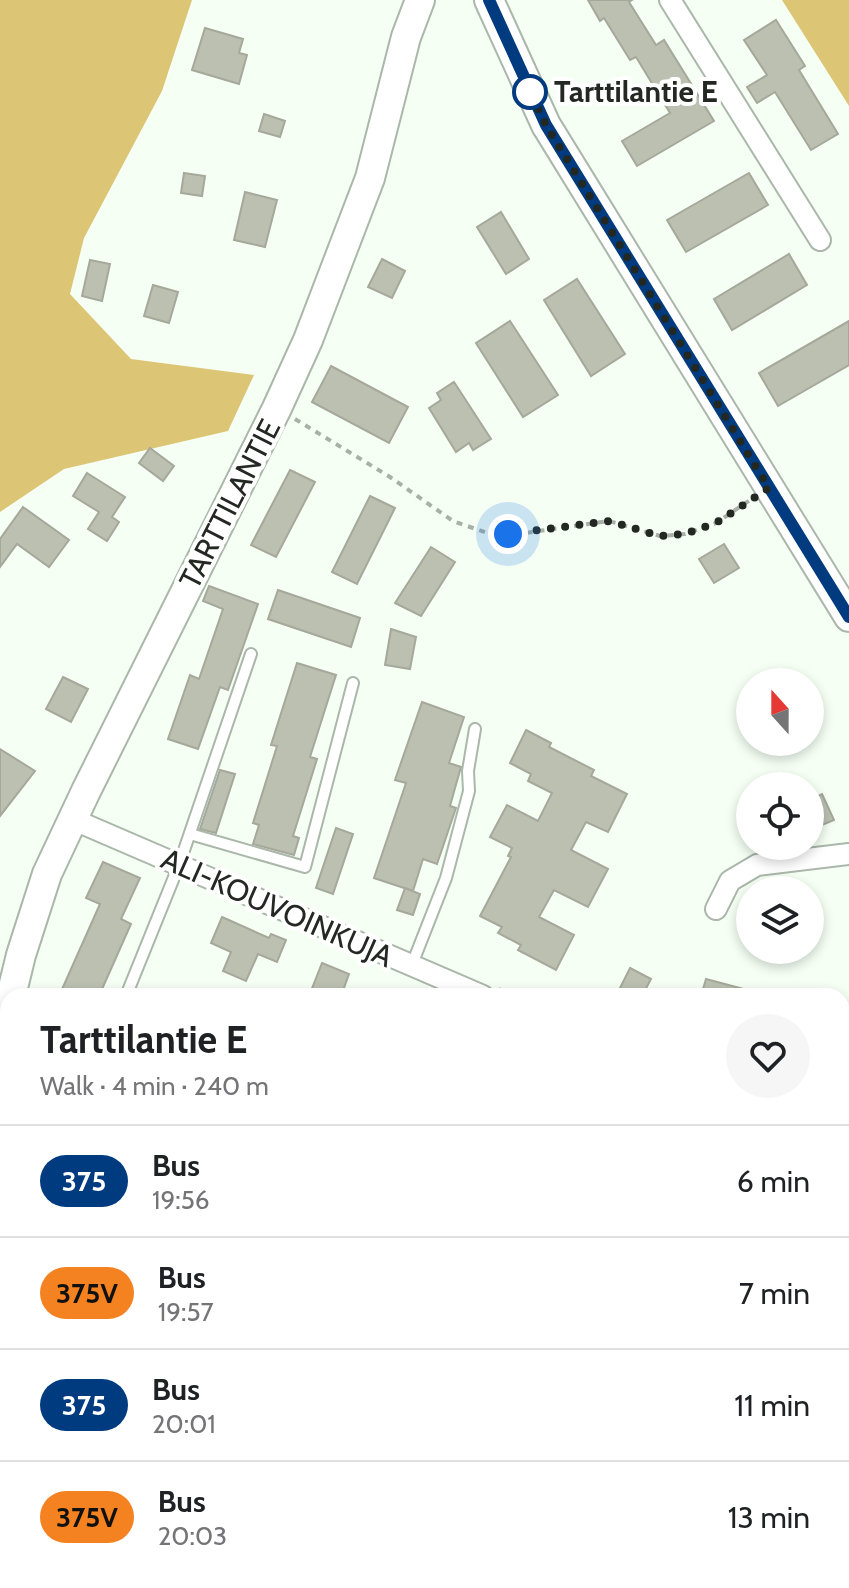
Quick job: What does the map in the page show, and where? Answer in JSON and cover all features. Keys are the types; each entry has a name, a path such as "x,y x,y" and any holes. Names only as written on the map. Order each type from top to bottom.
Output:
{"street":[{"name":"TARTTILANTIE","path":"13,988 47,874 277,408 314,325 370,178 406,37 420,0"},
{"path":"489,0 546,125 849,617"},
{"path":"670,0 820,240"},
{"name":"ALI-KOUVOINKUJA","path":"72,819 463,988"},
{"path":"716,909 730,881 757,865 849,854"}],"lane":[{"path":"129,988 179,865 251,654"},
{"path":"190,834 305,867 353,683"},
{"path":"411,967 446,878 469,791 468,771 475,729"}],"path":[{"path":"277,408 390,477 453,521 490,534 525,533 609,521 660,536 685,534 716,523 769,488"}],"shaded area":[{"path":"0,0 192,0 162,91 84,238 70,294 131,359 254,375 228,431 64,469 0,512"},
{"path":"782,0 849,0 849,106"}],"building":[{"path":"588,0 632,0 629,2 656,45 664,40 714,121 637,166 622,141 670,113 636,57 630,60 604,18 600,21"},
{"path":"776,20 805,66 799,70 838,134 811,150 775,92 757,103 747,87 767,75 744,40"},
{"path":"205,28 243,39 239,53 247,55 239,84 192,70"},
{"path":"264,114 285,121 280,137 259,131"},
{"path":"184,173 205,176 202,196 181,193"},
{"path":"749,173 768,205 686,252 667,220"},
{"path":"245,192 277,200 265,247 234,240"},
{"path":"501,212 529,259 506,274 477,227"},
{"path":"789,254 807,285 732,330 714,299"},
{"path":"382,259 405,271 392,298 368,287"},
{"path":"90,260 110,264 102,301 82,296"},
{"path":"577,279 625,354 591,376 544,300"},
{"path":"153,285 178,292 169,323 144,316"},
{"path":"510,321 558,395 523,417 476,343"},
{"path":"849,321 849,365 778,406 759,373"},
{"path":"331,366 408,407 389,443 312,402"},
{"path":"454,382 491,439 473,450 469,443 456,452 429,408 441,400 437,393"},
{"path":"150,448 174,466 163,481 139,463"},
{"path":"290,470 315,482 276,557 251,545"},
{"path":"87,473 125,497 112,517 119,522 107,541 88,529 99,512 73,496"},
{"path":"370,496 395,508 357,584 332,572"},
{"path":"23,507 69,540 49,567 17,544 0,567 0,539"},
{"path":"724,544 739,568 714,583 699,559"},
{"path":"431,547 455,562 421,616 395,603"},
{"path":"209,586 258,604 228,690 220,687 198,749 168,739 190,675 199,679 223,609 203,601"},
{"path":"278,590 360,618 351,647 268,619"},
{"path":"391,629 416,637 410,669 385,665"},
{"path":"297,663 336,675 310,757 317,759 293,836 299,838 294,855 253,844 259,825 253,823 277,746 271,745"},
{"path":"63,677 88,689 71,722 46,709"},
{"path":"422,702 464,717 449,763 461,767 450,806 456,808 437,864 423,859 413,891 374,878 406,783 395,780"},
{"path":"526,730 551,743 549,747 594,770 591,776 627,794 608,832 586,822 571,850 608,869 588,907 554,890 539,917 574,935 556,970 518,950 521,945 498,933 502,927 480,916 511,857 508,856 512,848 490,837 507,805 538,821 552,793 528,781 531,774 510,763"},
{"path":"0,749 35,771 0,816"},
{"path":"220,770 235,774 216,833 200,829"},
{"path":"824,798 834,820 824,824"},
{"path":"336,828 353,834 333,894 316,888"},
{"path":"103,862 140,878 121,919 131,924 103,988 63,988 100,904 86,898"},
{"path":"405,888 420,894 413,915 397,910"},
{"path":"222,917 269,938 271,934 286,940 277,962 258,954 246,981 223,971 231,952 211,943"},
{"path":"322,963 349,974 344,988 312,988"},
{"path":"630,968 651,979 646,988 620,988"},
{"path":"706,979 740,988 703,988"}],"bus line":[{"name":"375","path":"489,0 546,125 849,617"}],"place":[{"name":"Tarttilantie E","path":"530,92"}],"route":[{"path":"508,534 609,521 660,536 685,534 716,523 769,488 614,238 546,125 530,92"}]}
